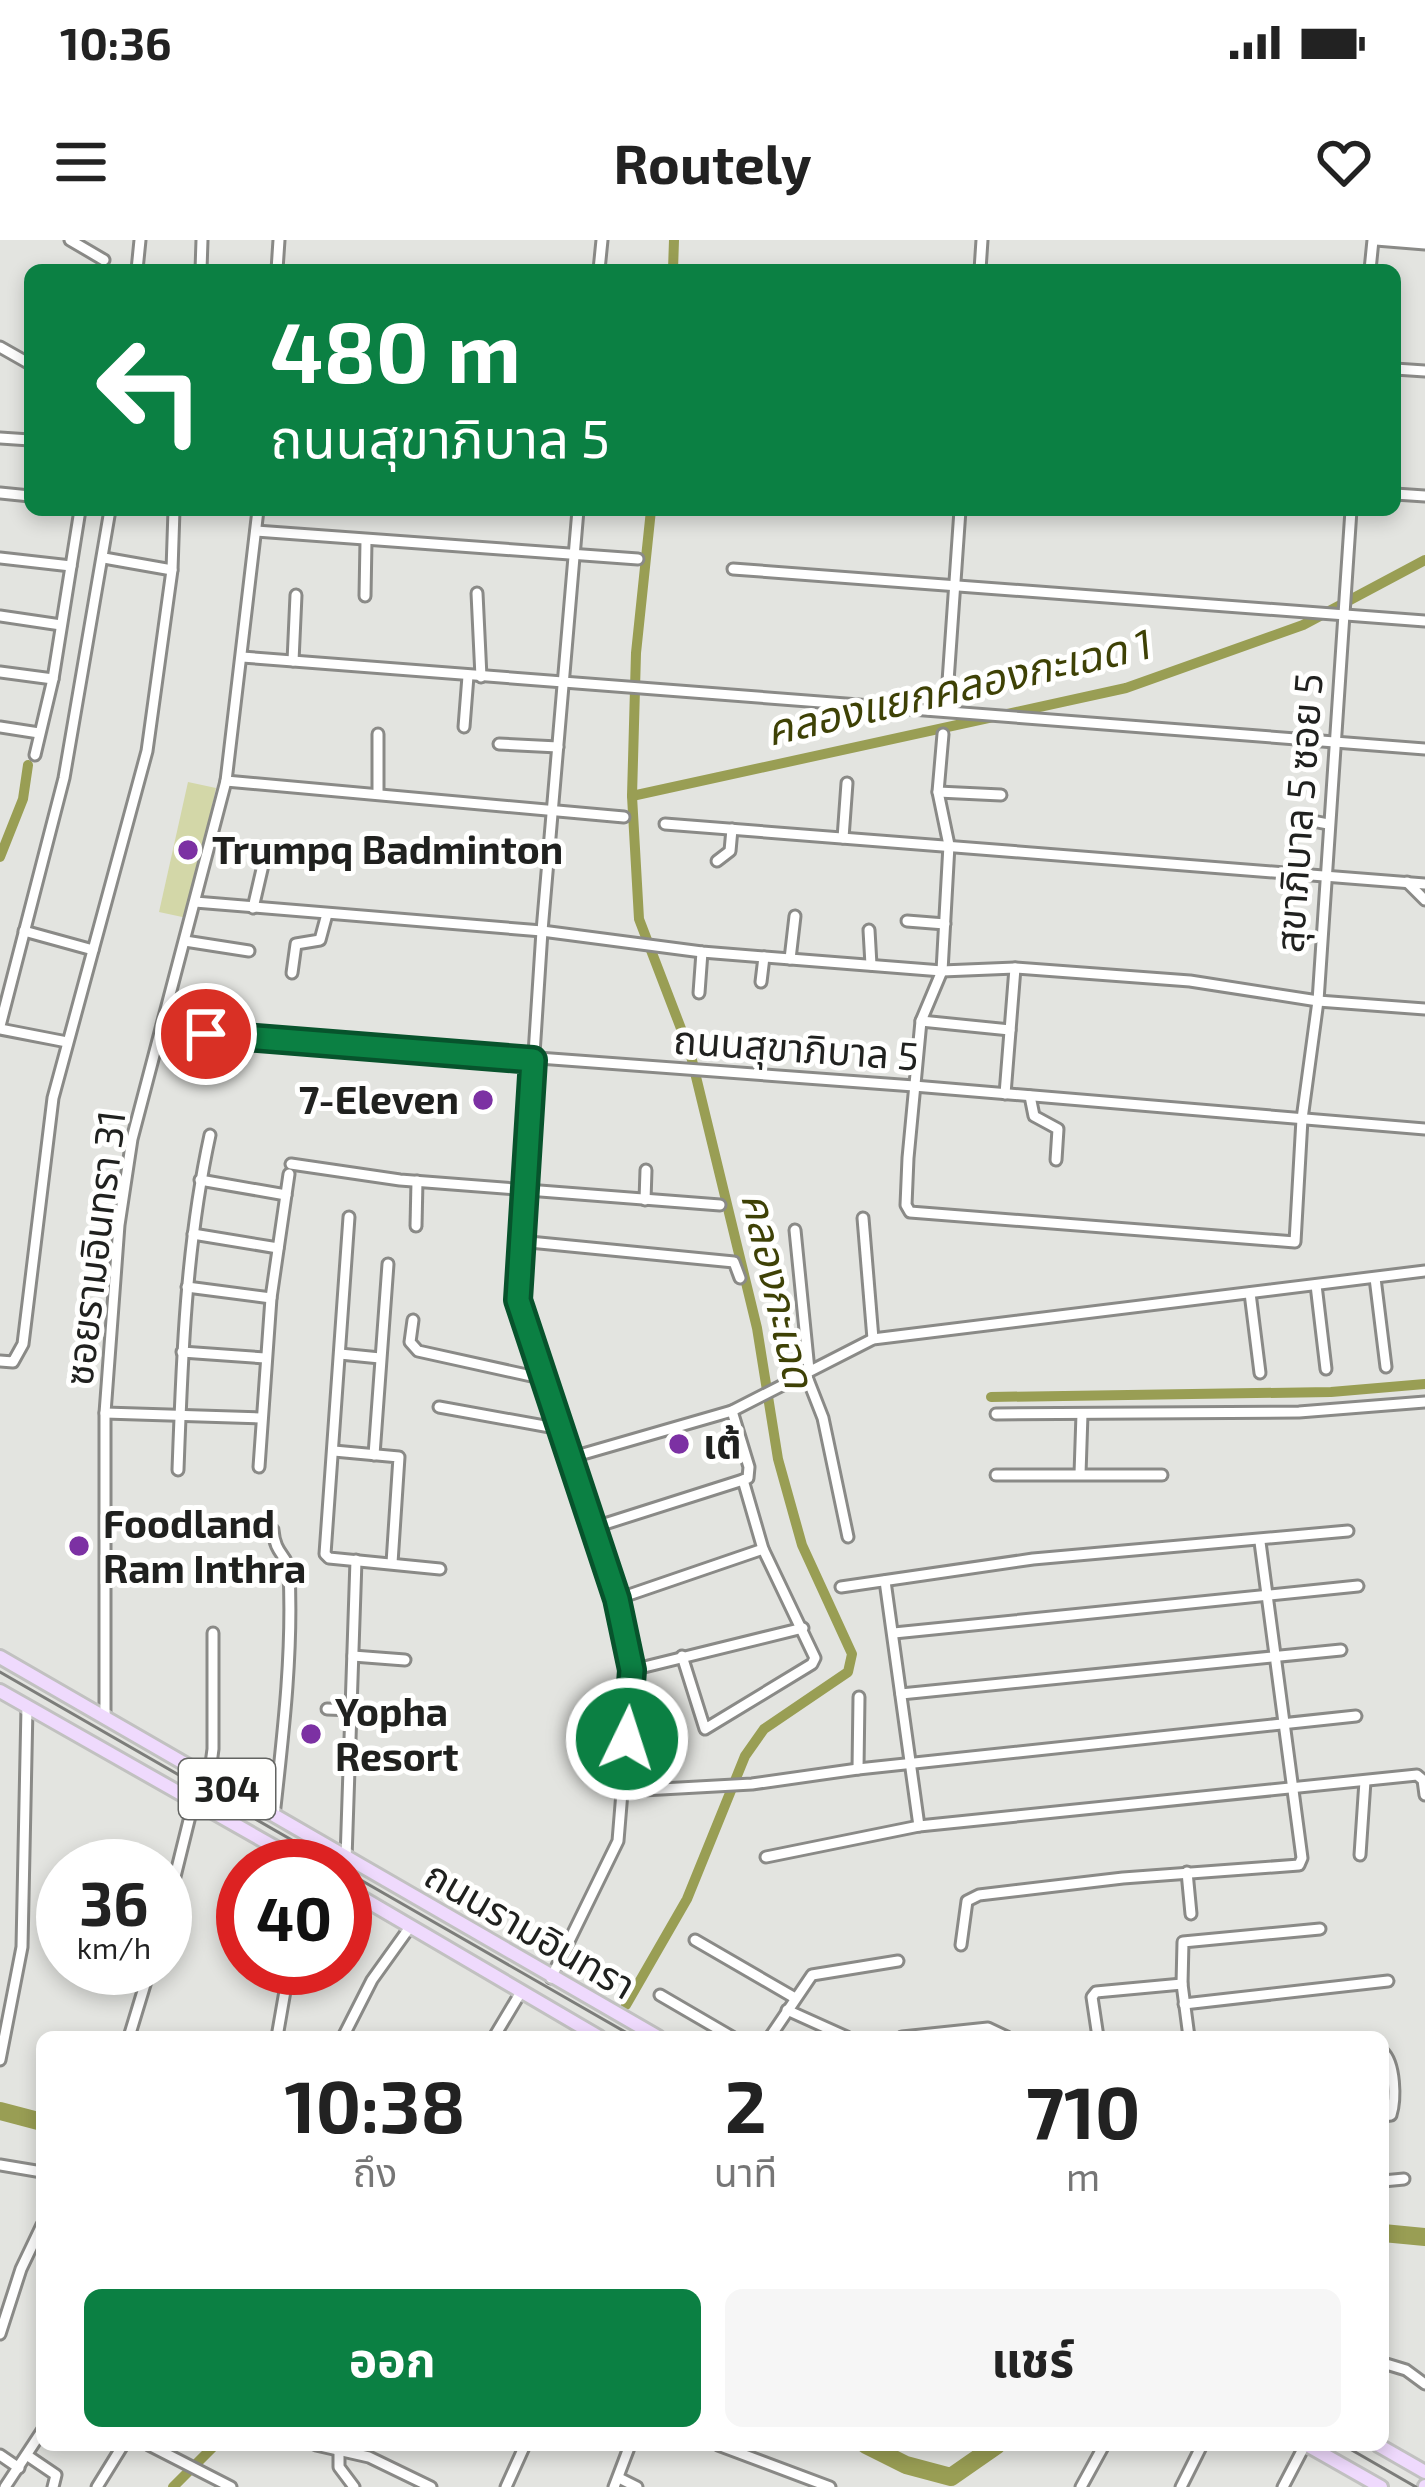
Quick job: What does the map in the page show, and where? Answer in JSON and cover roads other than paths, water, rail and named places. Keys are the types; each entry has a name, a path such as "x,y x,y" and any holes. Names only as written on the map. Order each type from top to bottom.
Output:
{"main road":[{"name":"ถนนรามอินทรา","path":"0,1657 313,1839"},
{"name":"304","path":"0,1691 262,1839"},
{"name":"ถนนรามอินทรา","path":"372,1874 647,2031"},
{"name":"ถนนรามอินทรา","path":"372,1904 588,2031"},
{"path":"1317,2451 1382,2487"},
{"path":"1388,2451 1425,2472"}],"street":[{"path":"70,240 104,260"},
{"path":"1374,240 1425,244"},
{"path":"35,755 79,516"},
{"path":"67,1042 0,1028 64,778 109,516"},
{"path":"0,1360 13,1362 23,1345 53,1098 147,751 172,570 174,516"},
{"name":"ซอยรามอินทรา 31","path":"105,1718 105,1413 125,1178 226,781 257,516"},
{"path":"551,1978 618,1841 632,1670 617,1599 518,1300 542,932 577,516"},
{"path":"946,710 959,516"},
{"name":"สุขาภิบาล 5 ซอย 5","path":"914,1086 906,1204 910,1212 1295,1242 1302,1119 1318,1000 1350,516"},
{"path":"256,531 638,559"},
{"path":"365,596 366,541"},
{"path":"0,558 71,566"},
{"path":"104,558 172,570"},
{"path":"733,569 1425,621"},
{"path":"476,592 481,677"},
{"path":"293,661 296,595"},
{"path":"0,616 61,625"},
{"path":"242,656 1425,749"},
{"path":"0,672 52,680"},
{"path":"464,727 468,676"},
{"path":"0,727 39,734"},
{"path":"378,734 378,794"},
{"path":"914,1086 921,1022 942,971 949,845 938,792 944,734"},
{"path":"499,744 558,746"},
{"path":"226,781 624,817"},
{"path":"843,838 847,783"},
{"path":"938,792 1001,795"},
{"path":"1302,819 1328,824"},
{"path":"665,824 1425,884"},
{"path":"718,861 730,850 732,829"},
{"path":"254,908 263,865"},
{"path":"1407,882 1425,900"},
{"path":"195,902 764,957 942,971 1016,968 1190,981 1318,1000 1425,1009"},
{"path":"292,973 296,944 320,940 327,914"},
{"path":"790,959 795,916"},
{"path":"907,921 945,924"},
{"path":"869,930 871,965"},
{"path":"24,931 93,950"},
{"path":"185,941 249,951"},
{"path":"699,993 702,952"},
{"path":"761,982 764,957"},
{"path":"1005,1094 1016,968"},
{"path":"921,1022 1010,1030"},
{"name":"ถนนสุขาภิบาล 5","path":"162,1030 1425,1129"},
{"path":"1030,1096 1034,1116 1058,1129 1056,1160"},
{"path":"178,1470 193,1234 210,1135"},
{"path":"259,1467 271,1298 290,1169 720,1204"},
{"path":"645,1200 646,1170"},
{"path":"200,1180 286,1195"},
{"path":"416,1226 417,1181"},
{"path":"349,1217 325,1554 440,1569"},
{"path":"862,1219 873,1339"},
{"path":"795,1229 807,1371 823,1418 848,1537"},
{"path":"193,1234 278,1247"},
{"path":"519,1241 734,1262 740,1278"},
{"path":"374,1455 388,1264"},
{"path":"569,1458 732,1411 873,1339 1425,1271"},
{"path":"1375,1278 1386,1367"},
{"path":"1316,1285 1327,1369"},
{"path":"188,1287 271,1298"},
{"path":"1250,1293 1260,1373"},
{"path":"413,1320 410,1342 418,1351 545,1378"},
{"path":"182,1352 265,1358"},
{"path":"340,1354 380,1358"},
{"path":"996,1414 1299,1412 1425,1402"},
{"path":"439,1407 561,1429"},
{"path":"592,1528 748,1478 732,1411"},
{"path":"105,1413 260,1418"},
{"path":"1080,1474 1082,1414"},
{"path":"334,1451 399,1456 392,1563"},
{"path":"996,1474 1162,1475"},
{"path":"682,1656 706,1729 812,1664 814,1655 764,1549 743,1480"},
{"path":"274,1530 275,1548 290,1566 286,1703 274,1816"},
{"path":"841,1587 1034,1559 1348,1531"},
{"path":"961,1945 964,1909 971,1897 1187,1872 1299,1865 1294,1790 1260,1541"},
{"path":"617,1599 764,1549"},
{"path":"347,1839 356,1560"},
{"path":"885,1581 919,1826"},
{"path":"894,1634 1358,1586"},
{"path":"632,1670 803,1628"},
{"path":"209,1779 213,1633"},
{"path":"901,1694 1341,1651"},
{"path":"353,1656 405,1660"},
{"path":"858,1768 859,1697"},
{"path":"0,2060 22,1947 27,1706"},
{"path":"327,1709 353,1710"},
{"path":"625,1790 752,1784 911,1762 1356,1716"},
{"path":"766,1857 919,1826 1417,1775 1423,1780 1425,1795"},
{"path":"1360,1855 1365,1781"},
{"path":"184,1839 194,1800"},
{"path":"1187,1872 1191,1914"},
{"path":"347,2031 372,1980 410,1927"},
{"path":"1188,2031 1181,1946 1187,1941 1320,1929"},
{"path":"695,1940 795,1998"},
{"path":"774,2031 812,1975 898,1961"},
{"path":"1184,2004 1388,1981"},
{"path":"1097,2031 1092,1997 1096,1992 1182,1984"},
{"path":"498,2031 521,1992"},
{"path":"131,2031 142,1995"},
{"path":"278,2031 284,1995"},
{"path":"660,1995 722,2031"},
{"path":"787,2010 834,2031"},
{"path":"959,2031 994,2031"},
{"path":"1389,2059 1394,2107 1389,2115"},
{"path":"0,2165 36,2172"},
{"path":"1389,2180 1404,2179"},
{"path":"0,2334 36,2238"},
{"path":"1389,2365 1425,2384"},
{"path":"4,2487 36,2442"},
{"path":"97,2487 119,2451"},
{"path":"161,2451 231,2487"},
{"path":"336,2451 369,2457 431,2487"},
{"path":"506,2487 522,2451"},
{"path":"628,2451 617,2482 637,2487"},
{"path":"734,2451 830,2487"},
{"path":"1081,2487 1100,2451"},
{"path":"1181,2487 1199,2451"},
{"path":"1283,2487 1303,2451"},
{"path":"339,2452 339,2467 354,2487"},
{"path":"0,2455 19,2468"},
{"path":"28,2456 56,2475 53,2487"}],"waterway":[{"name":"คลองกะเฉด","path":"673,264 674,240"},
{"name":"คลองกะเฉด","path":"626,2005 687,1899 745,1756 764,1729 848,1672 852,1654 802,1545 778,1459 757,1328 690,1052 639,919 632,796 636,653 650,516"},
{"name":"คลองแยกคลองกะเฉด 1","path":"632,796 1126,688 1303,625 1425,560"},
{"path":"0,857 23,799 28,765"},
{"path":"991,1397 1331,1392 1425,1384"},
{"path":"0,2111 36,2120"},
{"path":"1389,2234 1425,2237"},
{"path":"173,2487 209,2451"},
{"path":"878,2451 906,2465 951,2477 988,2451"}],"railway":[{"path":"0,1672 290,1839"},
{"path":"372,1887 624,2031"},
{"path":"1353,2451 1416,2487"}],"place":[{"name":"Trumpq Badminton","path":"188,850"},
{"name":"7-Eleven","path":"483,1100"},
{"name":"เต้","path":"679,1444"},
{"name":"Foodland Ram Inthra","path":"79,1546"},
{"name":"Yopha Resort","path":"311,1734"}]}
